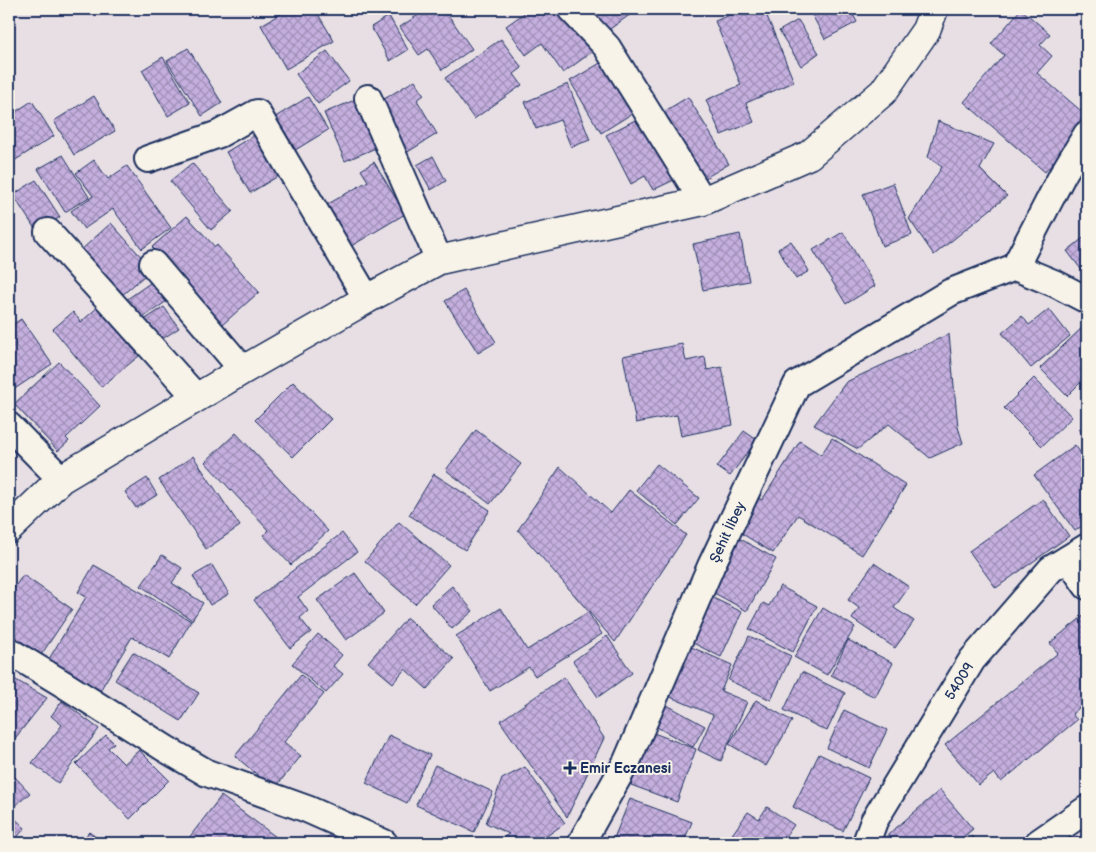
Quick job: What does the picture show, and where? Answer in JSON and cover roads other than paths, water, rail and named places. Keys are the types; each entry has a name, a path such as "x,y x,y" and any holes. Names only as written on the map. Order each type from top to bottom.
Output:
{"street":[{"path":"571,9 608,47 703,201"},
{"path":"9,529 60,479 196,397 366,299 439,260 703,201 809,155 883,92 926,30 934,9"},
{"path":"368,98 439,260"},
{"path":"148,159 219,134 257,113 366,299"},
{"path":"1087,134 1063,174 1015,267 1056,284 1087,300"},
{"path":"48,232 196,397"},
{"path":"153,264 243,370"},
{"name":"Şehit İlbey","path":"581,843 627,760 710,566 797,384 952,292 1015,267"},
{"path":"9,426 60,479"},
{"path":"1078,553 1087,586"},
{"name":"54009","path":"866,843 874,820 972,660 1051,570 1078,553"},
{"path":"9,651 207,773 307,809 384,843"},
{"path":"1038,843 1087,809"}],"place":[{"name":"Emir Eczanesi","path":"570,768"}]}
